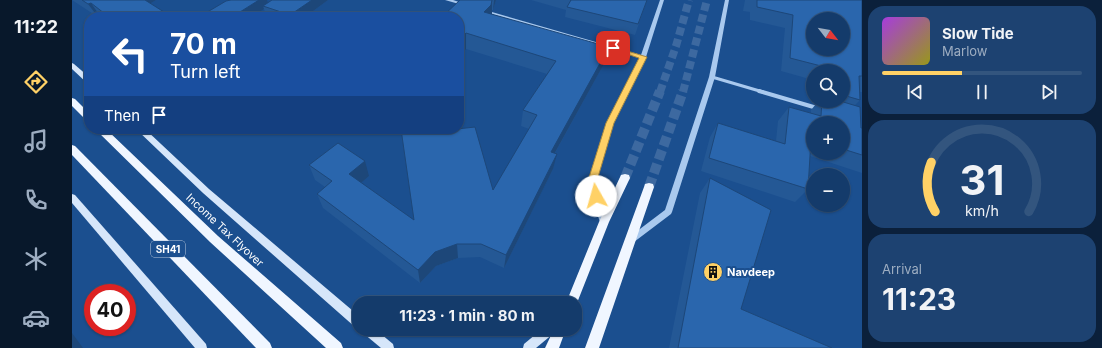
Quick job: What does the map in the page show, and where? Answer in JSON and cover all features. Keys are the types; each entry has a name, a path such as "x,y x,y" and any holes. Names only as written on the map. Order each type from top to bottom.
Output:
{"main road":[{"path":"72,65 84,76"},
{"path":"72,101 84,113"},
{"name":"Income Tax Flyover","path":"105,134 214,239 336,348"},
{"path":"145,134 206,191 352,317"},
{"name":"SH41","path":"72,148 265,348"},
{"path":"575,296 604,222 624,178"},
{"path":"595,344 649,187"},
{"path":"72,197 202,348"},
{"path":"374,336 389,348"},
{"path":"528,348 542,336"},
{"path":"552,348 557,336"}],"street":[{"path":"447,0 469,6"},
{"path":"604,222 591,184 610,123 643,57 662,0"},
{"path":"631,240 668,212 712,77 727,0"},
{"path":"477,9 643,57"},
{"path":"712,77 825,110"}],"building":[{"path":"82,0 145,0 164,12 103,12 91,3 88,4"},
{"path":"259,0 240,12 207,12 226,1"},
{"path":"272,0 312,0 294,12 281,12 263,6"},
{"path":"460,0 492,0 491,5 484,12 609,47 551,152 557,154 506,255 481,244 457,244 435,252 418,270 317,194 332,181 309,165 338,143 365,161 349,174 414,220 402,134 464,134 464,128 475,127 493,190 537,115 523,110 556,61 466,33 464,35 464,12 447,12"},
{"path":"571,0 647,0 638,24 567,7"},
{"path":"757,0 862,0 862,76 859,76 860,100 850,97 850,64 813,64 790,58 793,15 757,7"},
{"path":"850,104 860,107 862,155 850,151 850,116 821,116 822,108 850,108"},
{"path":"789,107 821,116 806,116 806,160 810,160 809,168 806,168 806,188 709,158 718,123 785,144"},
{"name":"Navdeep","path":"710,178 771,210 741,309 832,348 678,348"}],"tunnel":[{"path":"660,92 676,46 689,0"},
{"path":"683,92 707,0"},
{"path":"625,178 660,91"},
{"path":"649,187 683,91"}],"place":[{"name":"Navdeep","path":"713,272"}],"route":[{"path":"596,196 591,184 610,123 643,57 613,48"}]}
